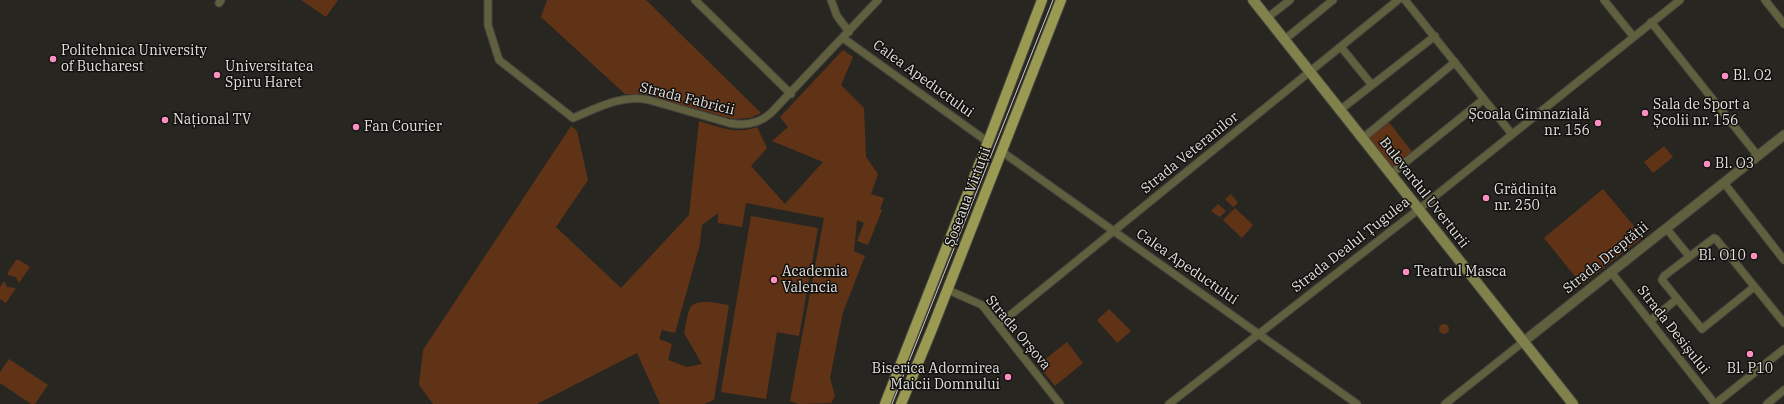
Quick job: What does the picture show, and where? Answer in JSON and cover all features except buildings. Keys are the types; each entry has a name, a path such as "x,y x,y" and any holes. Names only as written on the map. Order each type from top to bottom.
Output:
{"main road":[{"name":"Șoseaua Virtuții","path":"885,404 1042,0"},
{"name":"Șoseaua Virtuții","path":"901,404 948,290 1061,0"},
{"name":"Bulevardul Uverturii","path":"1253,0 1573,404"}],"street":[{"name":"Strada Fabricii","path":"488,0 488,25 499,60 573,118 611,102 637,98 729,123 748,125 767,117 791,94 878,0"},
{"path":"695,0 702,3 791,94"},
{"path":"831,0 837,16 849,32"},
{"path":"1268,18 1290,0"},
{"path":"1284,40 1333,0"},
{"name":"Strada Veteranilor","path":"998,325 1311,73 1398,0"},
{"path":"1405,0 1456,62 1511,133"},
{"path":"1604,0 1633,36"},
{"name":"Strada Dealul Țugulea","path":"1171,403 1419,209 1511,133 1680,0"},
{"path":"1765,0 1784,24"},
{"path":"1651,22 1758,156"},
{"path":"1340,110 1434,36"},
{"name":"Calea Apeductului","path":"843,38 988,142"},
{"path":"1341,48 1372,85"},
{"path":"1363,138 1456,62"},
{"path":"1391,174 1484,99"},
{"name":"Strada Dreptății","path":"1445,404 1784,135"},
{"name":"Calea Apeductului","path":"1001,151 1357,404"},
{"path":"1724,183 1784,260"},
{"path":"1666,228 1689,256"},
{"path":"1754,286 1702,329 1662,280 1689,256 1714,238 1754,286 1784,323"},
{"name":"Strada Desișului","path":"1612,272 1715,404"},
{"name":"Strada Orșova","path":"948,290 980,303 1060,404"},
{"path":"1650,321 1677,299"},
{"path":"1715,404 1784,349"},
{"path":"1767,404 1784,390"}],"shaded area":[{"path":"301,0 338,0 326,17"},
{"path":"547,0 646,0 761,113 750,118 733,119 643,94 625,94 541,17"},
{"path":"843,50 853,57 841,85 864,108 866,157 878,174 871,194 884,198 880,209 882,210 868,245 857,241 864,223 857,220 854,251 865,256 843,312 830,378 835,396 831,403 799,404 790,401 824,218 746,203 742,227 718,223 718,213 702,225 700,244 675,333 662,330 659,339 672,344 668,360 687,367 702,364 684,333 690,308 697,303 703,302 729,305 714,400 704,404 660,404 637,353 537,404 433,404 419,385 423,350 571,126 577,131 588,180 556,227 621,288 689,215 699,121 721,128 735,130 757,127 767,148 751,166 785,204 823,162 772,141 788,127 780,117"},
{"path":"1389,122 1412,152 1391,169 1367,139"},
{"path":"1664,146 1673,157 1653,173 1644,162"},
{"path":"1603,189 1643,237 1582,285 1544,238"},
{"path":"1231,194 1238,203 1233,207 1225,199"},
{"path":"1218,204 1226,211 1220,217 1211,211"},
{"path":"1235,208 1253,225 1242,238 1223,220"},
{"name":"Academia Valencia","path":"751,216 818,228 799,336 777,332 766,399 721,392"},
{"path":"16,260 19,260 30,267 19,283 16,277 8,275 8,272"},
{"path":"4,281 7,287 16,288 6,303 0,299 0,287"},
{"path":"1109,309 1131,331 1117,343 1097,320"},
{"path":"1442,324 1446,324 1448,325 1448,333 1442,334 1439,331 1439,327"},
{"path":"1067,342 1083,363 1055,386 1038,365"},
{"path":"9,359 48,385 35,404 31,404 0,383 0,372"}],"tram line":[{"path":"892,404 1053,0"}],"place":[{"name":"Politehnica University of Bucharest","path":"53,59"},
{"name":"Universitatea Spiru Haret","path":"217,75"},
{"name":"Bl. O2","path":"1725,76"},
{"name":"Sala de Sport a Școlii nr. 156","path":"1645,113"},
{"name":"Național TV","path":"165,120"},
{"name":"Școala Gimnazială nr. 156","path":"1598,123"},
{"name":"Fan Courier","path":"356,127"},
{"name":"Bl. O3","path":"1707,164"},
{"name":"Grădinița nr. 250","path":"1486,198"},
{"name":"Bl. O10","path":"1754,256"},
{"name":"Teatrul Masca","path":"1406,272"},
{"name":"Academia Valencia","path":"774,280"},
{"name":"Bl. P10","path":"1750,354"},
{"name":"Biserica Adormirea Maicii Domnului","path":"1008,377"}]}
